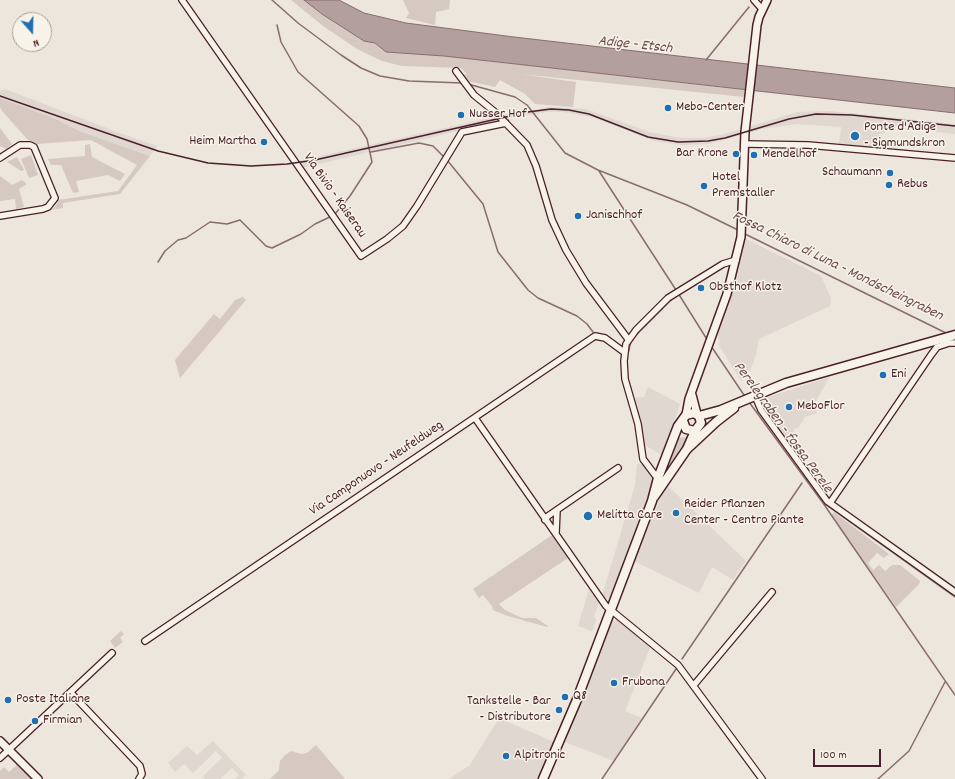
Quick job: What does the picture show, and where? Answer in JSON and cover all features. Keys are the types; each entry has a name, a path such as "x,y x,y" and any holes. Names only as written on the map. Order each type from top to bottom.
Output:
{"main road":[{"path":"543,779 576,702 652,501 658,478 678,426 684,418 692,391 727,294 741,237 745,144 757,25 766,0"},
{"path":"699,418 786,384 955,335"},
{"path":"652,501 687,449 695,431 699,418 692,391"},
{"path":"687,449 716,422 745,401"},
{"path":"684,418 692,413 699,418"},
{"path":"684,418 686,429 695,431"},
{"path":"0,741 38,779"}],"street":[{"name":"Via Bivio - Kaiserau","path":"182,0 361,256 387,240 403,226 417,206 462,132 506,123"},
{"path":"754,0 762,9"},
{"path":"456,71 468,88 506,123 527,145 552,220 577,268 628,339"},
{"path":"745,144 808,145 955,158"},
{"path":"0,158 20,145 30,145 34,147 55,198 48,207 43,209 0,216"},
{"path":"655,475 642,459 638,424 625,379 624,352 628,339 677,291 724,264 736,260"},
{"name":"Via Camponuovo - Neufeldweg","path":"145,641 476,419 594,336 605,338 624,352"},
{"path":"830,503 937,347 955,342"},
{"path":"745,401 761,410 830,503 955,592"},
{"path":"476,419 545,520 610,609 678,665 762,779"},
{"path":"545,520 548,516 618,468"},
{"path":"556,534 557,510"},
{"path":"694,685 772,592"},
{"path":"0,758 112,653"},
{"path":"71,693 140,766 142,774 139,779"}],"shaded area":[{"path":"291,0 304,0 322,14 364,41 375,43 386,52 444,56 745,90 744,97 520,74 576,82 573,107 535,104 525,94 500,80 495,87 463,80 461,75 467,74 461,68 402,66 382,61 357,49 323,26"},
{"path":"304,0 339,0 364,13 406,23 514,37 955,88 955,113 444,56 386,52 375,43 364,41 322,14"},
{"path":"403,0 450,0 449,9 436,12 435,25 406,18 409,13"},
{"path":"5,89 157,146 150,156 79,131 56,119 0,98 0,91"},
{"path":"0,98 56,119 79,131 150,156 120,194 63,203 63,208 50,210 55,207 58,200 118,191 137,165 91,140 37,144 27,139 2,111 0,107"},
{"path":"551,107 586,109 649,132 680,138 702,138 721,135 798,112 830,111 955,124 955,134 886,126 885,133 879,134 880,145 860,148 839,145 841,127 797,124 762,129 709,144 682,145 654,141 592,117 563,112 547,112 521,116 302,168 298,161 503,115"},
{"path":"0,128 12,144 6,149 0,146"},
{"path":"90,144 92,157 125,174 120,181 108,175 76,181 79,192 73,193 61,165 51,165 48,159 85,156 85,145"},
{"path":"31,155 38,175 29,178 21,159"},
{"path":"17,157 24,170 21,171 7,162"},
{"path":"0,176 12,185 22,180 27,184 19,189 24,207 16,209 15,199 0,201"},
{"path":"746,239 821,276 831,298 830,306 759,339 756,355 750,371 741,381 718,344 720,342 717,334 737,277"},
{"path":"243,297 246,300 180,378 175,360 214,314 220,319 235,300"},
{"name":"MeboFlor","path":"830,377 814,404 817,413 805,417 799,427 794,429 794,432 783,437 764,411 762,399"},
{"path":"648,387 680,404 663,456 643,444 635,398 644,397"},
{"path":"688,437 686,445 667,470 665,469 677,438"},
{"path":"637,464 642,464 655,479 609,599 602,596 635,485"},
{"name":"Reider Pflanzen Center - Centro Piante","path":"666,484 746,561 733,580 712,567 699,593 634,561"},
{"path":"834,512 889,554 884,558 877,553 868,563 873,570 879,565 885,571 892,565 900,565 920,581 919,584 896,607 831,515"},
{"path":"552,535 568,558 499,604 505,610 522,618 536,618 548,626 547,627 508,616 493,610 492,606 483,595 479,598 473,589"},
{"path":"589,589 599,603 594,616 596,620 592,631 578,626"},
{"path":"618,619 651,645 625,711 642,718 614,761 565,742 610,622"},
{"path":"121,631 124,634 120,638 123,642 115,648 110,641"},
{"name":"Alpitronic","path":"499,718 554,742 537,779 449,779 470,765"},
{"path":"213,741 246,775 241,779 235,779 239,775 232,768 220,779 205,779 203,776 222,758 216,751 193,773 184,764 175,772 168,763 187,746 197,755"},
{"path":"316,745 345,779 270,779 279,770 280,761 285,755 291,751 301,754 307,753"},
{"path":"17,765 31,779 0,779 0,771 4,767 9,772"}],"waterway":[{"name":"Fossa Chiaro di Luna - Mondscheingraben","path":"272,0 298,23 361,68 380,76 409,81 462,83"},
{"path":"706,60 749,7"},
{"path":"277,25 281,42 298,72 359,126 367,139 372,162 350,196 335,214"},
{"name":"Fossa Chiaro di Luna - Mondscheingraben","path":"468,84 515,97 527,105 565,153 598,170 687,205 740,231"},
{"path":"371,152 419,143 433,146 445,158"},
{"path":"447,160 483,204 498,252 528,290 538,298 577,316 587,324 593,332"},
{"name":"Perelegraben - fossa Perele","path":"599,171 676,290"},
{"path":"158,262 165,251 178,240 186,238 210,222 227,224 240,220 266,246 272,248 301,234 315,224 332,216"},
{"name":"Fossa Chiaro di Luna - Mondscheingraben","path":"743,233 948,334"},
{"name":"Perelegraben - fossa Perele","path":"678,293 708,341"},
{"path":"635,336 673,298"},
{"path":"628,353 631,341"},
{"name":"Perelegraben - fossa Perele","path":"711,346 746,398"},
{"path":"478,419 503,402"},
{"name":"Perelegraben - fossa Perele","path":"749,402 823,503 955,695"},
{"path":"392,477 475,421"},
{"path":"682,659 802,483"},
{"path":"825,504 955,597"},
{"path":"271,559 344,510"},
{"path":"260,566 266,562"},
{"path":"148,643 197,609"},
{"path":"602,779 676,669"},
{"path":"878,779 909,751 945,682"}],"railway":[{"path":"0,96 158,151 208,163 251,166 287,164 315,160 528,112 551,109 569,110 589,114 648,137 678,142 708,141 725,138 789,119 816,114 852,115 955,126"}],"place":[{"name":"Mebo-Center","path":"668,108"},
{"name":"Nusser Hof","path":"461,115"},
{"name":"Ponte d'Adige - Sigmundskron","path":"855,136"},
{"name":"Heim Martha","path":"264,142"},
{"name":"Bar Krone","path":"736,154"},
{"name":"Mendelhof","path":"754,155"},
{"name":"Schaumann","path":"890,173"},
{"name":"Rebus","path":"889,185"},
{"name":"Hotel Premstaller","path":"704,186"},
{"name":"Janischhof","path":"578,216"},
{"name":"Obsthof Klotz","path":"701,288"},
{"name":"Eni","path":"883,375"},
{"name":"MeboFlor","path":"789,407"},
{"name":"Reider Pflanzen Center - Centro Piante","path":"676,513"},
{"name":"Melitta Care","path":"588,516"},
{"name":"Frubona","path":"614,683"},
{"name":"Q8","path":"565,697"},
{"name":"Poste Italiane","path":"8,700"},
{"name":"Tankstelle - Bar - Distributore","path":"559,710"},
{"name":"Firmian","path":"35,721"},
{"name":"Alpitronic","path":"506,756"}],"water label":[{"name":"Adige - Etsch","path":"635,46"}]}
